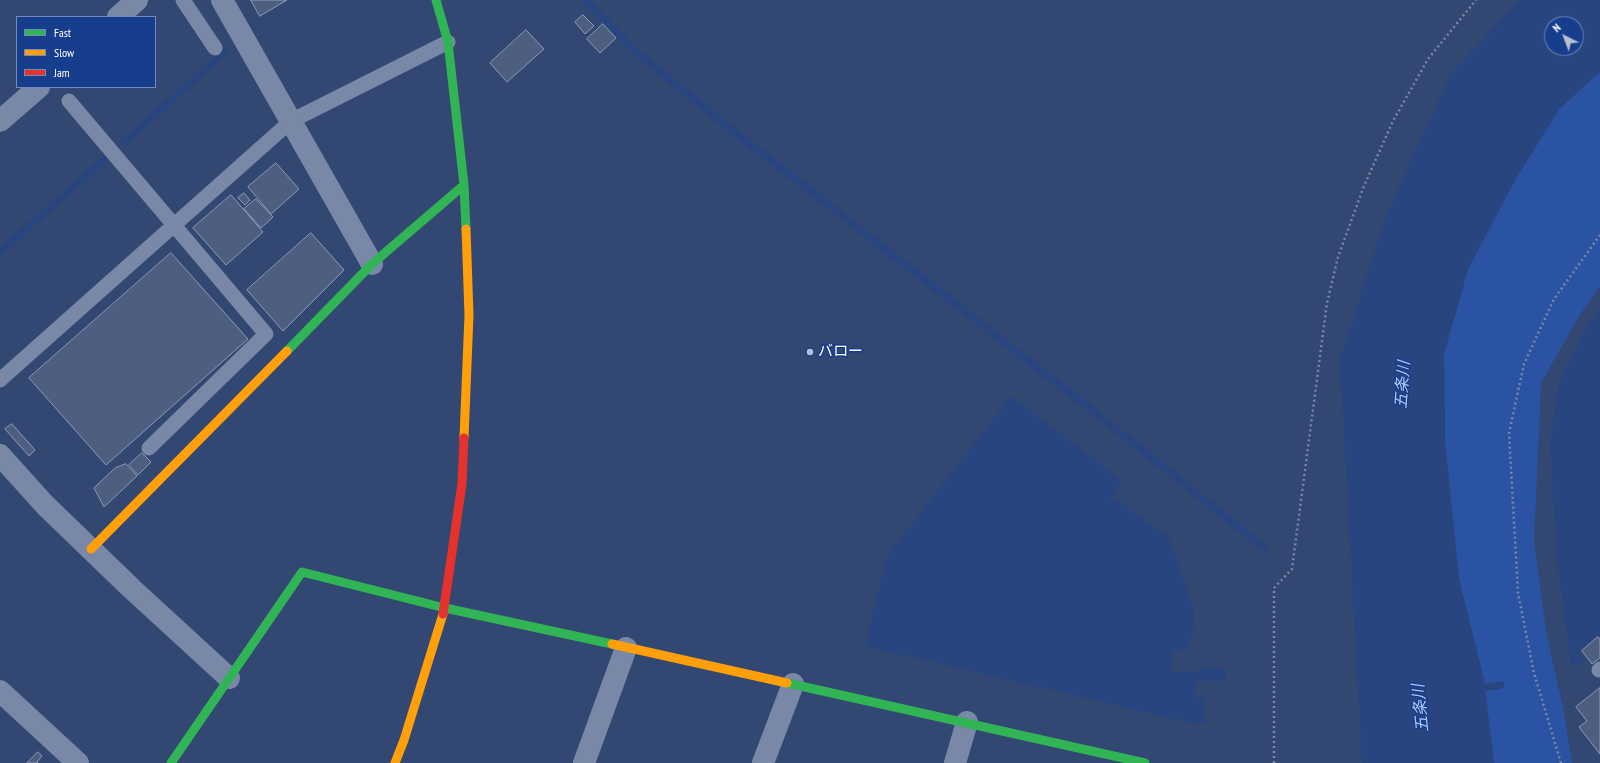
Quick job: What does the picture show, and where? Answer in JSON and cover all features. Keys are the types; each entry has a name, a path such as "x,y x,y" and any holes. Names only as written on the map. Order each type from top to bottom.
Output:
{"street":[{"path":"119,16 137,0"},
{"path":"222,0 372,264"},
{"path":"395,763 404,740 445,608 462,484 469,315 464,185 448,42 436,0"},
{"path":"0,121 38,88"},
{"path":"91,549 372,264 464,185"},
{"path":"0,455 45,505 229,678"},
{"path":"171,763 302,572 445,608 967,722 1146,763"},
{"path":"584,763 626,648"},
{"path":"763,763 793,684"},
{"path":"0,691 78,763"},
{"path":"955,763 967,722"}],"lane":[{"path":"183,0 215,48"},
{"path":"0,380 291,121 448,42"},
{"path":"69,101 266,334 149,448"}],"path":[{"path":"1274,763 1274,588 1292,568 1328,303 1338,257 1364,186 1393,121 1428,59 1476,0"},
{"path":"1561,763 1534,673 1518,593 1509,433 1524,364 1554,299 1600,235"}],"shaded area":[{"path":"1600,72 1600,286 1579,316 1541,383 1534,541 1546,631 1564,713 1572,763 1494,763 1484,681 1459,579 1445,443 1444,354 1468,269 1515,180 1560,108"}],"water":[{"name":"五条川","path":"1520,0 1600,0 1600,72 1560,108 1515,180 1468,269 1444,354 1445,443 1459,579 1484,681 1494,763 1362,763 1340,359 1388,211 1451,73"},
{"path":"1600,309 1600,633 1578,651 1585,662 1571,664 1557,559 1550,444 1559,381 1589,324"},
{"path":"1011,396 1122,481 1111,497 1169,537 1194,609 1193,630 1188,650 1173,650 1170,672 1200,672 1201,668 1226,668 1226,681 1195,681 1194,697 1205,698 1205,724 1184,721 865,646 887,556"}],"building":[{"path":"251,0 287,0 260,16"},
{"path":"583,15 594,26 585,34 575,22"},
{"path":"603,24 616,38 600,53 587,39"},
{"path":"526,30 544,49 507,82 490,63"},
{"path":"276,163 299,189 271,214 248,187"},
{"path":"244,193 250,200 245,205 238,198"},
{"path":"231,195 263,232 226,265 193,228"},
{"path":"256,199 273,217 261,228 244,209"},
{"path":"311,233 344,270 283,331 247,290"},
{"path":"171,253 248,339 106,465 29,378"},
{"path":"12,424 35,450 29,456 5,429"},
{"path":"142,453 151,462 138,475 129,465"},
{"path":"126,464 137,476 104,507 94,488 115,468"},
{"path":"1598,637 1600,639 1600,658 1592,664 1582,651"},
{"path":"1600,688 1600,754 1579,727 1587,721 1576,707"},
{"path":"38,752 42,756 37,762 38,763 27,763"}],"waterway":[{"path":"585,0 636,52 727,126 1125,436 1264,548"},
{"path":"124,142 225,52"},
{"path":"0,252 105,159"},
{"path":"1475,689 1501,685"}],"traffic: fast":[{"path":"436,0 448,42 464,185 466,229"},
{"path":"287,351 372,264 464,185"},
{"path":"171,763 302,572 445,608 612,644"},
{"path":"787,683 1145,763"}],"traffic: slow":[{"path":"464,438 469,315 466,229"},
{"path":"91,549 287,351"},
{"path":"395,763 404,740 443,614"},
{"path":"612,644 787,683"}],"traffic: jam":[{"path":"443,614 462,484 464,438"}],"place":[{"name":"バロー","path":"810,352"}]}
